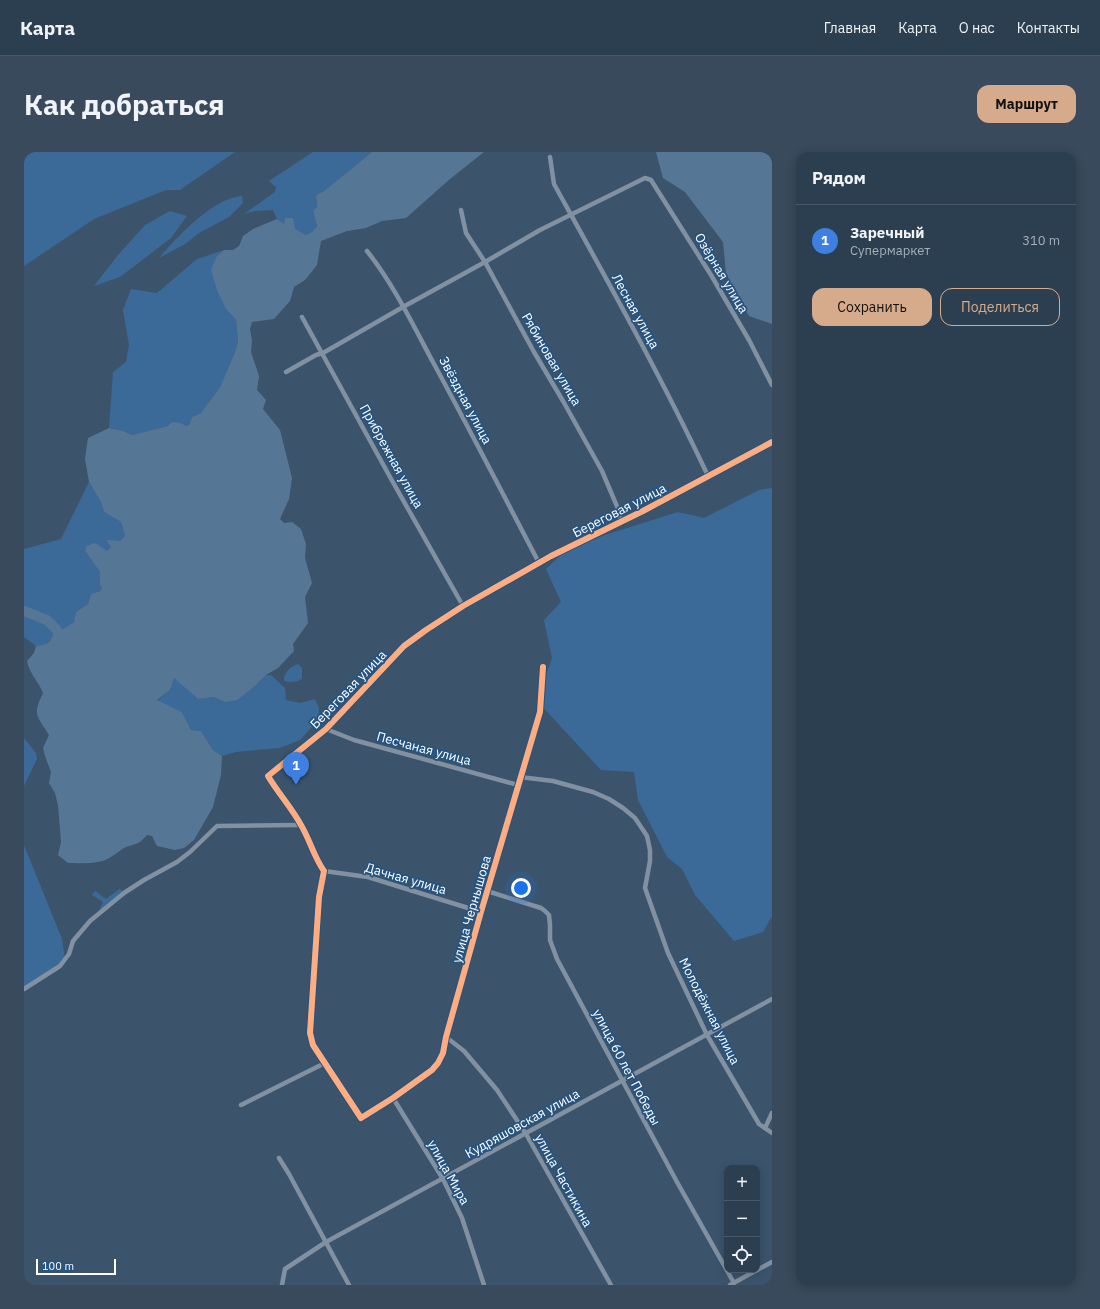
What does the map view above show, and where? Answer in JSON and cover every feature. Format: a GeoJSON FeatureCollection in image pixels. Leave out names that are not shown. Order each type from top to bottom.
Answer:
{"type":"FeatureCollection","features":[{"type":"Feature","properties":{"kind":"street","name":"Лесная улица"},"geometry":{"type":"LineString","coordinates":[[550,157],[554,184],[641,343],[680,417],[708,476]]}},
{"type":"Feature","properties":{"kind":"street","name":"Озёрная улица"},"geometry":{"type":"LineString","coordinates":[[571,216],[645,178],[651,180],[711,275],[749,340],[772,385]]}},
{"type":"Feature","properties":{"kind":"street","name":"Рябиновая улица"},"geometry":{"type":"LineString","coordinates":[[461,210],[466,233],[485,262],[534,352],[602,471],[619,511],[621,521]]}},
{"type":"Feature","properties":{"kind":"street"},"geometry":{"type":"LineString","coordinates":[[286,372],[316,355],[323,353],[403,306],[485,262],[540,230],[571,216]]}},
{"type":"Feature","properties":{"kind":"street","name":"Звёздная улица"},"geometry":{"type":"LineString","coordinates":[[367,251],[403,306],[470,430],[539,563]]}},
{"type":"Feature","properties":{"kind":"street","name":"Прибрежная улица"},"geometry":{"type":"LineString","coordinates":[[302,317],[463,606]]}},
{"type":"Feature","properties":{"kind":"street","name":"Береговая улица"},"geometry":{"type":"LineString","coordinates":[[324,871],[319,864],[301,825],[268,776],[326,729],[408,642],[426,630],[463,606],[539,563],[772,442]]}},
{"type":"Feature","properties":{"kind":"street","name":"улица Чернышова"},"geometry":{"type":"LineString","coordinates":[[325,1063],[361,1118],[393,1098],[432,1070],[438,1063],[443,1053],[446,1036],[481,912],[540,712],[543,668]]}},
{"type":"Feature","properties":{"kind":"street","name":"Песчаная улица"},"geometry":{"type":"LineString","coordinates":[[326,729],[354,740],[518,785]]}},
{"type":"Feature","properties":{"kind":"street","name":"Молодёжная улица"},"geometry":{"type":"LineString","coordinates":[[520,777],[553,781],[593,792],[609,799],[635,818],[647,836],[650,850],[650,861],[645,888],[668,953],[707,1035],[752,1113],[759,1124],[772,1133]]}},
{"type":"Feature","properties":{"kind":"street"},"geometry":{"type":"LineString","coordinates":[[24,989],[60,966],[69,954],[73,942],[90,921],[124,893],[177,862],[190,852],[217,826],[301,825]]}},
{"type":"Feature","properties":{"kind":"street"},"geometry":{"type":"LineString","coordinates":[[241,1105],[325,1063],[313,1045],[310,1033],[319,897],[324,871]]}},
{"type":"Feature","properties":{"kind":"street","name":"Дачная улица"},"geometry":{"type":"LineString","coordinates":[[324,871],[368,877],[481,912]]}},
{"type":"Feature","properties":{"kind":"street","name":"улица 60 лет Победы"},"geometry":{"type":"LineString","coordinates":[[488,891],[541,908],[549,915],[550,940],[555,954],[578,1000],[732,1284]]}},
{"type":"Feature","properties":{"kind":"street","name":"Кудряшовская улица"},"geometry":{"type":"LineString","coordinates":[[282,1285],[285,1269],[326,1242],[772,999]]}},
{"type":"Feature","properties":{"kind":"street","name":"улица Частикина"},"geometry":{"type":"LineString","coordinates":[[446,1036],[464,1051],[498,1090],[526,1134],[611,1285]]}},
{"type":"Feature","properties":{"kind":"street","name":"улица Мира"},"geometry":{"type":"LineString","coordinates":[[393,1098],[443,1179],[462,1218],[484,1285]]}},
{"type":"Feature","properties":{"kind":"street"},"geometry":{"type":"LineString","coordinates":[[765,1128],[772,1113]]}},
{"type":"Feature","properties":{"kind":"street"},"geometry":{"type":"LineString","coordinates":[[279,1158],[349,1285]]}},
{"type":"Feature","properties":{"kind":"street"},"geometry":{"type":"LineString","coordinates":[[760,1268],[772,1262]]}},
{"type":"Feature","properties":{"kind":"street"},"geometry":{"type":"LineString","coordinates":[[732,1284],[752,1273]]}},
{"type":"Feature","properties":{"kind":"shaded area"},"geometry":{"type":"Polygon","coordinates":[[[24,152],[235,152],[180,190],[166,190],[94,219],[24,266],[24,152]]]}},
{"type":"Feature","properties":{"kind":"shaded area"},"geometry":{"type":"Polygon","coordinates":[[[313,152],[372,152],[324,191],[316,195],[317,208],[313,211],[317,226],[312,232],[306,235],[277,219],[273,210],[255,211],[244,214],[275,192],[276,187],[269,181],[313,152]]]}},
{"type":"Feature","properties":{"kind":"shaded area"},"geometry":{"type":"Polygon","coordinates":[[[372,152],[484,152],[450,179],[406,218],[382,221],[366,228],[347,231],[321,241],[317,265],[305,280],[294,287],[290,301],[274,319],[252,322],[250,329],[252,341],[251,352],[259,376],[257,390],[266,400],[263,409],[280,430],[292,478],[289,499],[280,519],[284,523],[292,522],[301,529],[306,544],[305,558],[312,583],[305,597],[308,623],[293,644],[294,651],[278,668],[266,675],[254,687],[237,700],[225,702],[214,697],[198,699],[174,678],[170,690],[157,700],[182,712],[191,730],[201,731],[213,750],[222,756],[221,775],[213,807],[194,840],[184,848],[175,850],[157,846],[152,836],[147,835],[140,842],[124,848],[106,860],[90,863],[68,863],[58,855],[61,842],[58,805],[55,793],[49,783],[51,772],[43,748],[49,735],[37,715],[38,706],[43,693],[30,670],[27,661],[34,653],[36,646],[47,644],[57,630],[63,629],[74,622],[76,612],[88,604],[91,594],[100,591],[102,588],[100,585],[100,572],[85,551],[86,546],[95,543],[107,551],[111,547],[106,540],[120,541],[125,536],[121,522],[104,512],[101,502],[89,482],[85,459],[88,438],[109,428],[123,431],[132,435],[168,426],[172,422],[181,423],[186,426],[189,425],[192,417],[201,413],[220,387],[235,352],[238,341],[236,320],[226,309],[217,290],[211,270],[217,256],[224,250],[233,250],[239,246],[243,236],[253,229],[277,219],[284,224],[285,218],[293,218],[295,229],[306,235],[312,232],[317,226],[313,211],[317,207],[316,195],[324,191],[372,152]]]}},
{"type":"Feature","properties":{"kind":"shaded area"},"geometry":{"type":"Polygon","coordinates":[[[656,152],[772,152],[772,324],[749,316],[737,297],[726,273],[723,242],[685,192],[663,178],[656,152]]]}},
{"type":"Feature","properties":{"kind":"shaded area"},"geometry":{"type":"Polygon","coordinates":[[[242,196],[243,203],[229,217],[199,233],[185,244],[159,258],[186,229],[208,211],[219,203],[231,198],[242,196]]]}},
{"type":"Feature","properties":{"kind":"shaded area"},"geometry":{"type":"Polygon","coordinates":[[[170,211],[187,216],[171,238],[120,277],[94,286],[118,255],[145,225],[170,211]]]}},
{"type":"Feature","properties":{"kind":"shaded area"},"geometry":{"type":"Polygon","coordinates":[[[224,250],[217,256],[226,309],[236,320],[238,341],[235,352],[220,387],[201,413],[192,417],[189,425],[186,426],[181,423],[132,435],[123,431],[109,428],[113,372],[126,362],[129,345],[123,310],[131,289],[157,293],[197,259],[224,250]]]}},
{"type":"Feature","properties":{"kind":"shaded area"},"geometry":{"type":"Polygon","coordinates":[[[89,482],[101,502],[104,512],[121,522],[125,536],[120,541],[107,541],[111,547],[107,551],[86,546],[85,551],[100,572],[100,585],[102,588],[100,591],[91,594],[88,604],[76,612],[74,622],[63,629],[57,630],[47,644],[36,646],[24,637],[24,549],[61,539],[89,482]]]}},
{"type":"Feature","properties":{"kind":"shaded area"},"geometry":{"type":"Polygon","coordinates":[[[772,488],[772,916],[763,932],[734,941],[695,895],[682,869],[667,857],[638,800],[634,772],[601,770],[537,701],[552,658],[544,620],[561,602],[546,569],[563,553],[605,535],[678,512],[704,518],[759,490],[772,488]]]}},
{"type":"Feature","properties":{"kind":"shaded area"},"geometry":{"type":"Polygon","coordinates":[[[298,664],[302,668],[302,679],[293,682],[284,681],[288,670],[298,664]]]}},
{"type":"Feature","properties":{"kind":"shaded area"},"geometry":{"type":"Polygon","coordinates":[[[266,675],[271,675],[285,688],[286,700],[300,703],[315,699],[319,708],[318,720],[300,740],[280,748],[236,752],[222,756],[213,750],[201,731],[191,730],[182,712],[157,701],[170,690],[174,677],[198,699],[214,697],[225,702],[237,699],[254,687],[266,675]]]}},
{"type":"Feature","properties":{"kind":"shaded area"},"geometry":{"type":"Polygon","coordinates":[[[24,738],[36,753],[37,759],[24,786],[24,738]]]}},
{"type":"Feature","properties":{"kind":"shaded area"},"geometry":{"type":"Polygon","coordinates":[[[24,845],[62,939],[65,960],[24,989],[24,845]]]}},
{"type":"Feature","properties":{"kind":"shaded area"},"geometry":{"type":"Polygon","coordinates":[[[119,889],[123,891],[99,911],[103,902],[92,895],[95,891],[106,899],[119,889]]]}},
{"type":"Feature","properties":{"kind":"waterway"},"geometry":{"type":"LineString","coordinates":[[24,611],[47,620],[57,630]]}},
{"type":"Feature","properties":{"kind":"cycle path"},"geometry":{"type":"LineString","coordinates":[[543,667],[540,712],[481,912],[446,1037],[443,1053],[438,1063],[432,1070],[393,1098],[361,1118],[313,1045],[310,1033],[319,897],[324,871],[297,819],[268,776],[326,729],[404,646],[426,630],[463,606],[551,556],[643,511],[772,442]]}},
{"type":"Feature","properties":{"kind":"place","name":"Заречный"},"geometry":{"type":"Point","coordinates":[296,785]}}]}
